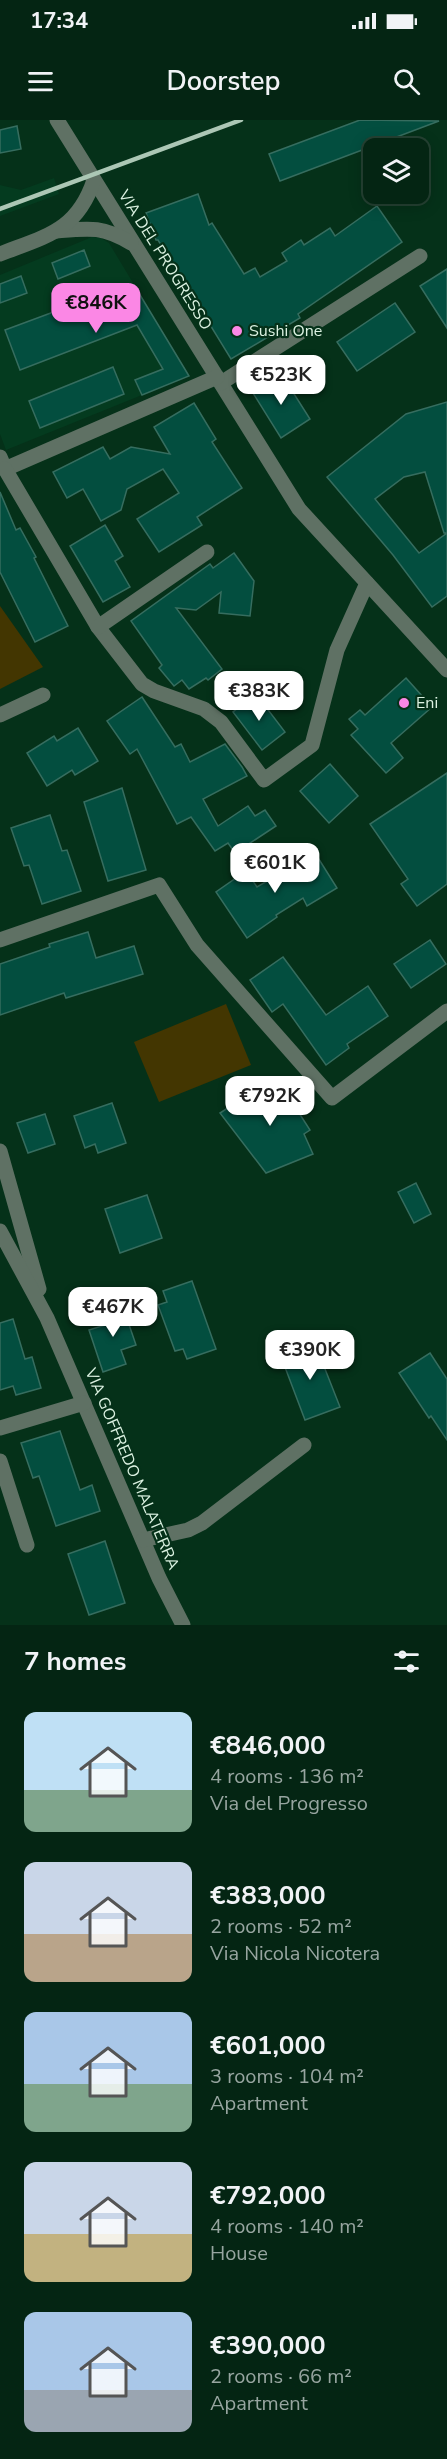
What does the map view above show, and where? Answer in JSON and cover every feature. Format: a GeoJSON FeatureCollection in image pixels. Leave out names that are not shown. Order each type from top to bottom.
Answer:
{"type":"FeatureCollection","features":[{"type":"Feature","properties":{"kind":"street","name":"VIA DEL PROGRESSO"},"geometry":{"type":"LineString","coordinates":[[57,120],[299,509],[447,670]]}},
{"type":"Feature","properties":{"kind":"street"},"geometry":{"type":"LineString","coordinates":[[57,231],[77,215],[88,197],[94,180]]}},
{"type":"Feature","properties":{"kind":"street"},"geometry":{"type":"LineString","coordinates":[[0,254],[57,231],[87,228],[111,231],[134,245]]}},
{"type":"Feature","properties":{"kind":"street"},"geometry":{"type":"LineString","coordinates":[[367,583],[337,650],[312,746],[264,780],[221,722],[204,709],[154,691],[142,684],[98,627],[2,463],[219,380],[420,256]]}},
{"type":"Feature","properties":{"kind":"street"},"geometry":{"type":"LineString","coordinates":[[98,627],[207,552]]}},
{"type":"Feature","properties":{"kind":"street"},"geometry":{"type":"LineString","coordinates":[[0,715],[43,695]]}},
{"type":"Feature","properties":{"kind":"street"},"geometry":{"type":"LineString","coordinates":[[0,940],[159,885],[197,945],[332,1098],[447,1011]]}},
{"type":"Feature","properties":{"kind":"street"},"geometry":{"type":"LineString","coordinates":[[0,1151],[47,1318]]}},
{"type":"Feature","properties":{"kind":"street","name":"VIA GOFFREDO MALATERRA"},"geometry":{"type":"LineString","coordinates":[[0,1231],[47,1318],[143,1540],[183,1625]]}},
{"type":"Feature","properties":{"kind":"street"},"geometry":{"type":"LineString","coordinates":[[0,1428],[84,1403]]}},
{"type":"Feature","properties":{"kind":"street"},"geometry":{"type":"LineString","coordinates":[[143,1540],[188,1530],[201,1523],[304,1445]]}},
{"type":"Feature","properties":{"kind":"street"},"geometry":{"type":"LineString","coordinates":[[0,1461],[27,1545]]}},
{"type":"Feature","properties":{"kind":"shaded area"},"geometry":{"type":"Polygon","coordinates":[[[54,178],[59,194],[0,216],[0,185],[21,190],[54,178]]]}},
{"type":"Feature","properties":{"kind":"shaded area"},"geometry":{"type":"Polygon","coordinates":[[[92,237],[101,238],[109,243],[189,376],[6,450],[0,434],[0,275],[92,237]]]}},
{"type":"Feature","properties":{"kind":"shaded area"},"geometry":{"type":"Polygon","coordinates":[[[0,606],[43,667],[0,689],[0,606]]]}},
{"type":"Feature","properties":{"kind":"shaded area"},"geometry":{"type":"Polygon","coordinates":[[[226,1004],[251,1065],[159,1102],[134,1042],[226,1004]]]}},
{"type":"Feature","properties":{"kind":"building"},"geometry":{"type":"Polygon","coordinates":[[[360,120],[439,121],[394,138],[363,138],[363,150],[280,181],[269,154],[360,120]]]}},
{"type":"Feature","properties":{"kind":"building"},"geometry":{"type":"Polygon","coordinates":[[[17,126],[21,149],[0,153],[0,130],[17,126]]]}},
{"type":"Feature","properties":{"kind":"building"},"geometry":{"type":"Polygon","coordinates":[[[198,194],[209,225],[212,223],[244,274],[255,268],[260,277],[287,261],[282,253],[301,240],[304,245],[330,228],[335,236],[377,206],[402,242],[298,314],[300,318],[231,359],[156,240],[146,213],[198,194]]]}},
{"type":"Feature","properties":{"kind":"building"},"geometry":{"type":"Polygon","coordinates":[[[84,250],[90,266],[58,279],[52,263],[84,250]]]}},
{"type":"Feature","properties":{"kind":"building"},"geometry":{"type":"Polygon","coordinates":[[[447,269],[447,328],[420,286],[447,269]]]}},
{"type":"Feature","properties":{"kind":"building"},"geometry":{"type":"Polygon","coordinates":[[[21,276],[27,293],[0,303],[0,284],[21,276]]]}},
{"type":"Feature","properties":{"kind":"building"},"geometry":{"type":"Polygon","coordinates":[[[134,285],[189,376],[142,395],[135,380],[163,369],[137,325],[20,370],[5,330],[102,294],[105,302],[134,285]]]}},
{"type":"Feature","properties":{"kind":"building"},"geometry":{"type":"Polygon","coordinates":[[[395,303],[415,332],[357,371],[337,342],[395,303]]]}},
{"type":"Feature","properties":{"kind":"building"},"geometry":{"type":"Polygon","coordinates":[[[113,367],[124,394],[40,428],[29,401],[113,367]]]}},
{"type":"Feature","properties":{"kind":"building"},"geometry":{"type":"Polygon","coordinates":[[[282,375],[310,419],[281,438],[253,393],[282,375]]]}},
{"type":"Feature","properties":{"kind":"building"},"geometry":{"type":"Polygon","coordinates":[[[447,402],[447,533],[447,596],[432,607],[393,555],[327,477],[406,414],[447,402]],[[425,472],[404,477],[375,499],[419,553],[447,533],[444,533],[425,472]]]}},
{"type":"Feature","properties":{"kind":"building"},"geometry":{"type":"Polygon","coordinates":[[[194,403],[216,439],[212,442],[242,488],[197,517],[202,525],[159,552],[137,519],[179,493],[163,469],[127,489],[121,510],[101,521],[83,489],[67,498],[53,472],[103,447],[110,459],[131,447],[170,454],[154,427],[194,403]]]}},
{"type":"Feature","properties":{"kind":"building"},"geometry":{"type":"Polygon","coordinates":[[[0,492],[16,530],[20,528],[36,557],[34,558],[68,626],[35,642],[0,572],[0,492]]]}},
{"type":"Feature","properties":{"kind":"building"},"geometry":{"type":"Polygon","coordinates":[[[105,525],[123,556],[115,561],[130,587],[103,602],[70,546],[105,525]]]}},
{"type":"Feature","properties":{"kind":"building"},"geometry":{"type":"Polygon","coordinates":[[[234,553],[254,581],[250,616],[219,613],[221,592],[196,610],[176,608],[222,669],[208,680],[206,678],[189,689],[182,680],[174,686],[159,668],[162,665],[131,621],[210,564],[213,568],[234,553]]]}},
{"type":"Feature","properties":{"kind":"building"},"geometry":{"type":"Polygon","coordinates":[[[406,678],[432,707],[391,743],[403,758],[386,773],[351,735],[358,729],[349,719],[360,710],[365,715],[406,678]]]}},
{"type":"Feature","properties":{"kind":"building"},"geometry":{"type":"Polygon","coordinates":[[[256,694],[285,732],[262,750],[233,712],[256,694]]]}},
{"type":"Feature","properties":{"kind":"building"},"geometry":{"type":"Polygon","coordinates":[[[142,697],[175,747],[181,744],[190,762],[225,744],[242,767],[247,776],[203,799],[218,826],[248,806],[255,816],[265,810],[276,826],[235,853],[228,843],[215,851],[191,817],[177,824],[137,749],[130,754],[107,721],[142,697]]]}},
{"type":"Feature","properties":{"kind":"building"},"geometry":{"type":"Polygon","coordinates":[[[78,728],[98,761],[75,775],[72,770],[47,786],[27,753],[54,736],[57,741],[78,728]]]}},
{"type":"Feature","properties":{"kind":"building"},"geometry":{"type":"Polygon","coordinates":[[[330,764],[358,796],[329,823],[300,791],[330,764]]]}},
{"type":"Feature","properties":{"kind":"building"},"geometry":{"type":"Polygon","coordinates":[[[447,773],[447,884],[417,906],[401,884],[408,879],[370,824],[447,773]]]}},
{"type":"Feature","properties":{"kind":"building"},"geometry":{"type":"Polygon","coordinates":[[[122,788],[146,870],[108,881],[84,802],[122,788]]]}},
{"type":"Feature","properties":{"kind":"building"},"geometry":{"type":"Polygon","coordinates":[[[50,815],[62,851],[67,850],[81,891],[42,904],[29,865],[24,866],[11,828],[50,815]]]}},
{"type":"Feature","properties":{"kind":"building"},"geometry":{"type":"Polygon","coordinates":[[[315,853],[337,888],[307,906],[303,898],[276,915],[277,917],[247,938],[216,892],[246,871],[257,887],[315,853]]]}},
{"type":"Feature","properties":{"kind":"building"},"geometry":{"type":"Polygon","coordinates":[[[88,932],[96,958],[134,946],[143,974],[66,998],[64,993],[0,1015],[0,964],[50,947],[49,944],[88,932]]]}},
{"type":"Feature","properties":{"kind":"building"},"geometry":{"type":"Polygon","coordinates":[[[430,940],[446,964],[411,988],[394,964],[430,940]]]}},
{"type":"Feature","properties":{"kind":"building"},"geometry":{"type":"Polygon","coordinates":[[[283,957],[326,1015],[368,986],[388,1016],[347,1044],[349,1048],[326,1065],[283,1004],[272,1012],[250,980],[283,957]]]}},
{"type":"Feature","properties":{"kind":"building"},"geometry":{"type":"Polygon","coordinates":[[[276,1077],[310,1130],[304,1134],[313,1154],[266,1173],[220,1113],[276,1077]]]}},
{"type":"Feature","properties":{"kind":"building"},"geometry":{"type":"Polygon","coordinates":[[[112,1103],[126,1143],[98,1153],[95,1144],[85,1148],[74,1116],[112,1103]]]}},
{"type":"Feature","properties":{"kind":"building"},"geometry":{"type":"Polygon","coordinates":[[[45,1114],[55,1144],[28,1153],[17,1123],[45,1114]]]}},
{"type":"Feature","properties":{"kind":"building"},"geometry":{"type":"Polygon","coordinates":[[[416,1183],[431,1214],[414,1223],[398,1192],[416,1183]]]}},
{"type":"Feature","properties":{"kind":"building"},"geometry":{"type":"Polygon","coordinates":[[[147,1195],[162,1238],[120,1253],[105,1209],[147,1195]]]}},
{"type":"Feature","properties":{"kind":"building"},"geometry":{"type":"Polygon","coordinates":[[[192,1281],[216,1349],[187,1359],[183,1349],[175,1351],[158,1305],[167,1302],[163,1291],[192,1281]]]}},
{"type":"Feature","properties":{"kind":"building"},"geometry":{"type":"Polygon","coordinates":[[[122,1304],[136,1345],[121,1350],[126,1364],[103,1372],[89,1330],[105,1325],[100,1312],[122,1304]]]}},
{"type":"Feature","properties":{"kind":"building"},"geometry":{"type":"Polygon","coordinates":[[[13,1319],[25,1359],[32,1357],[41,1388],[16,1395],[13,1386],[0,1390],[0,1323],[13,1319]]]}},
{"type":"Feature","properties":{"kind":"building"},"geometry":{"type":"Polygon","coordinates":[[[314,1341],[340,1407],[305,1420],[280,1354],[314,1341]]]}},
{"type":"Feature","properties":{"kind":"building"},"geometry":{"type":"Polygon","coordinates":[[[430,1353],[447,1379],[447,1440],[431,1416],[429,1418],[399,1373],[430,1353]]]}},
{"type":"Feature","properties":{"kind":"building"},"geometry":{"type":"Polygon","coordinates":[[[60,1431],[80,1490],[92,1485],[100,1511],[56,1526],[39,1476],[33,1478],[21,1443],[60,1431]]]}},
{"type":"Feature","properties":{"kind":"building"},"geometry":{"type":"Polygon","coordinates":[[[105,1541],[125,1603],[89,1615],[68,1554],[105,1541]]]}},
{"type":"Feature","properties":{"kind":"railway"},"geometry":{"type":"LineString","coordinates":[[0,209],[241,120]]}},
{"type":"Feature","properties":{"kind":"place","name":"Sushi One"},"geometry":{"type":"Point","coordinates":[237,331]}},
{"type":"Feature","properties":{"kind":"place","name":"Eni"},"geometry":{"type":"Point","coordinates":[404,703]}}]}
